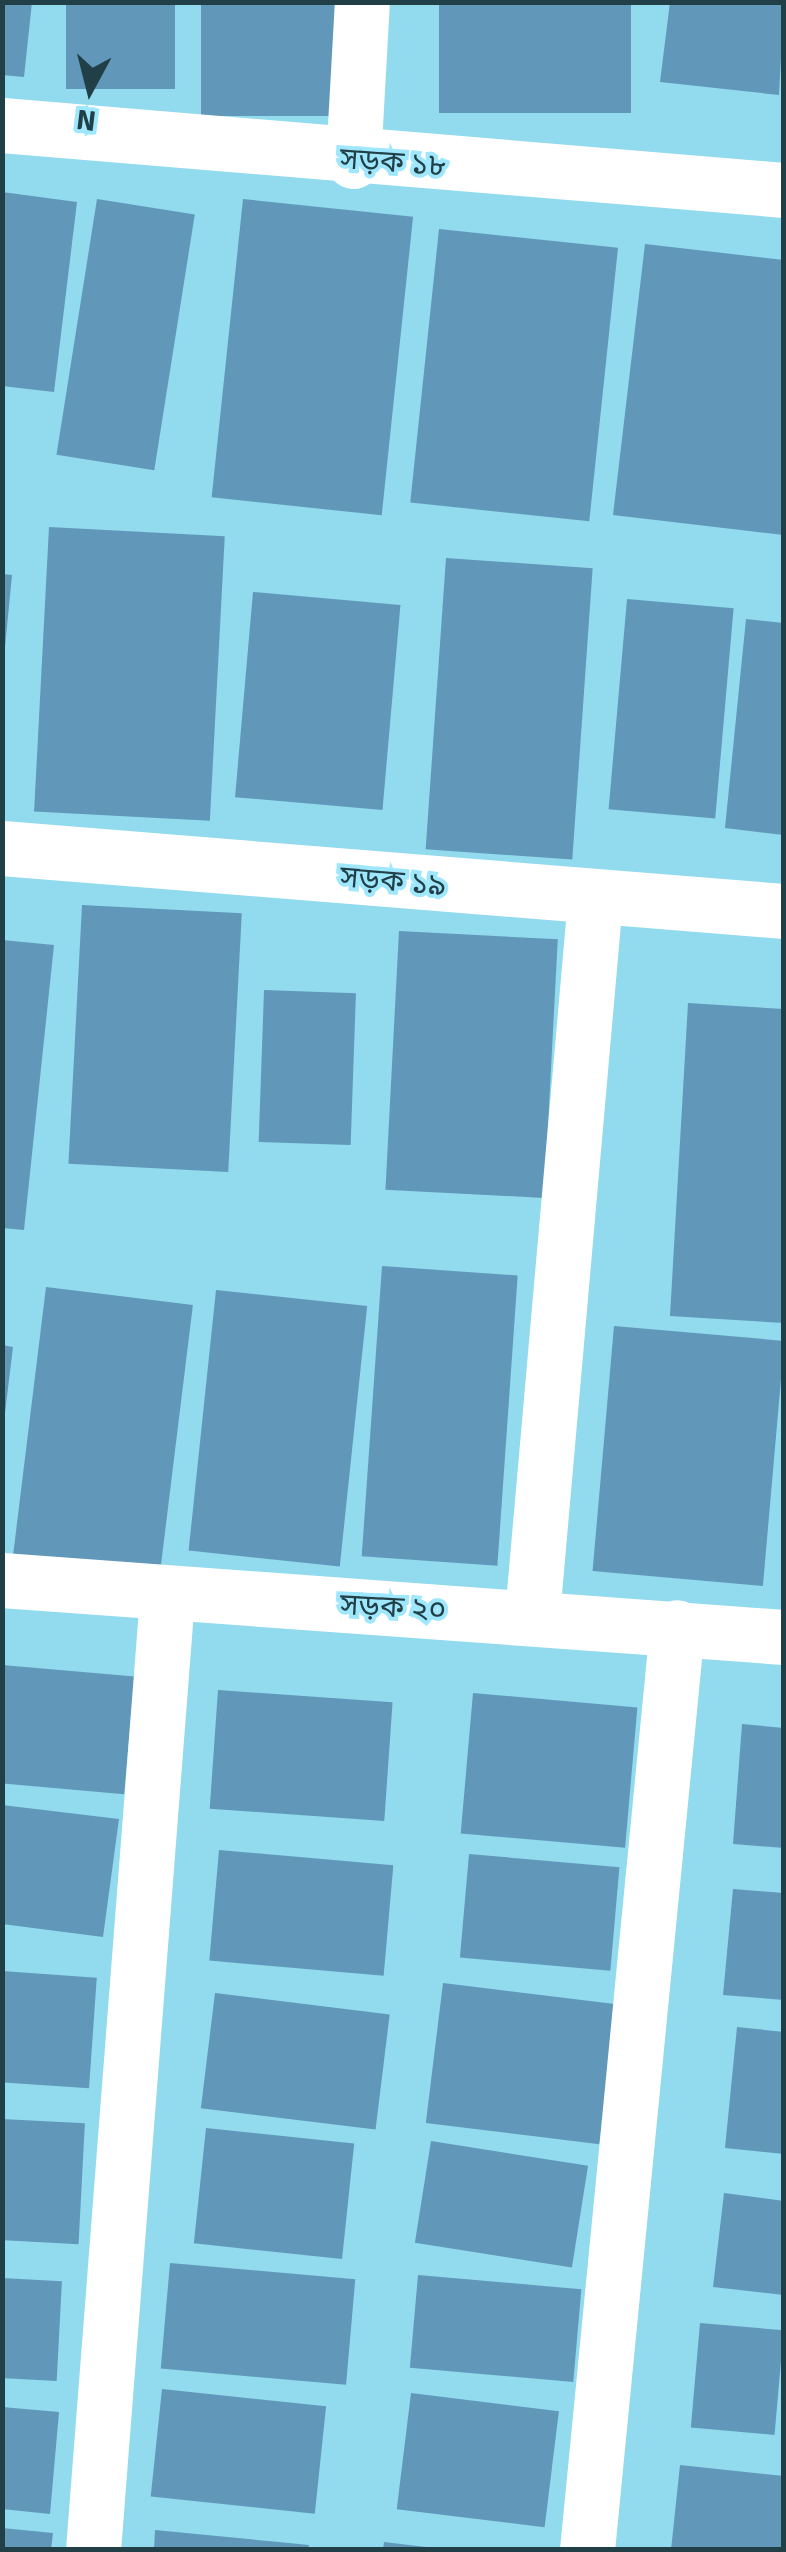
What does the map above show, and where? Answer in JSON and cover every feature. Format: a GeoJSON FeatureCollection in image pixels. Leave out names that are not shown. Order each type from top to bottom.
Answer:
{"type":"FeatureCollection","features":[{"type":"Feature","properties":{"kind":"street"},"geometry":{"type":"LineString","coordinates":[[353,161],[362,2]]}},
{"type":"Feature","properties":{"kind":"street","name":"সড়ক ১৮"},"geometry":{"type":"LineString","coordinates":[[2,125],[353,161],[784,190]]}},
{"type":"Feature","properties":{"kind":"street","name":"সড়ক ১৯"},"geometry":{"type":"LineString","coordinates":[[2,848],[594,900],[784,912]]}},
{"type":"Feature","properties":{"kind":"street"},"geometry":{"type":"LineString","coordinates":[[532,1615],[594,900]]}},
{"type":"Feature","properties":{"kind":"street","name":"সড়ক ২০"},"geometry":{"type":"LineString","coordinates":[[2,1580],[167,1596],[532,1615],[784,1636]]}},
{"type":"Feature","properties":{"kind":"street"},"geometry":{"type":"LineString","coordinates":[[92,2550],[167,1596]]}},
{"type":"Feature","properties":{"kind":"street"},"geometry":{"type":"LineString","coordinates":[[587,2550],[677,1627]]}},
{"type":"Feature","properties":{"kind":"building"},"geometry":{"type":"Polygon","coordinates":[[[2,2],[32,2],[24,77],[2,75],[2,2]]]}},
{"type":"Feature","properties":{"kind":"building"},"geometry":{"type":"Polygon","coordinates":[[[66,2],[175,2],[175,89],[66,89],[66,2]]]}},
{"type":"Feature","properties":{"kind":"building"},"geometry":{"type":"Polygon","coordinates":[[[201,2],[337,2],[337,116],[201,116],[201,2]]]}},
{"type":"Feature","properties":{"kind":"building"},"geometry":{"type":"Polygon","coordinates":[[[439,2],[631,2],[631,113],[439,113],[439,2]]]}},
{"type":"Feature","properties":{"kind":"building"},"geometry":{"type":"Polygon","coordinates":[[[670,2],[784,2],[779,95],[660,82],[670,2]]]}},
{"type":"Feature","properties":{"kind":"building"},"geometry":{"type":"Polygon","coordinates":[[[2,192],[77,202],[54,392],[2,386],[2,192]]]}},
{"type":"Feature","properties":{"kind":"building"},"geometry":{"type":"Polygon","coordinates":[[[97,199],[195,214],[154,470],[56,455],[97,199]]]}},
{"type":"Feature","properties":{"kind":"building"},"geometry":{"type":"Polygon","coordinates":[[[243,199],[413,217],[382,515],[212,497],[243,199]]]}},
{"type":"Feature","properties":{"kind":"building"},"geometry":{"type":"Polygon","coordinates":[[[439,229],[618,248],[589,521],[410,502],[439,229]]]}},
{"type":"Feature","properties":{"kind":"building"},"geometry":{"type":"Polygon","coordinates":[[[645,244],[784,260],[784,535],[613,515],[645,244]]]}},
{"type":"Feature","properties":{"kind":"building"},"geometry":{"type":"Polygon","coordinates":[[[49,527],[225,536],[210,821],[34,812],[49,527]]]}},
{"type":"Feature","properties":{"kind":"building"},"geometry":{"type":"Polygon","coordinates":[[[446,558],[593,568],[572,860],[426,849],[446,558]]]}},
{"type":"Feature","properties":{"kind":"building"},"geometry":{"type":"Polygon","coordinates":[[[2,574],[12,575],[5,647],[2,647],[2,574]]]}},
{"type":"Feature","properties":{"kind":"building"},"geometry":{"type":"Polygon","coordinates":[[[253,592],[400,605],[382,810],[235,797],[253,592]]]}},
{"type":"Feature","properties":{"kind":"building"},"geometry":{"type":"Polygon","coordinates":[[[627,599],[734,608],[715,819],[609,809],[627,599]]]}},
{"type":"Feature","properties":{"kind":"building"},"geometry":{"type":"Polygon","coordinates":[[[746,619],[784,623],[784,835],[725,828],[746,619]]]}},
{"type":"Feature","properties":{"kind":"building"},"geometry":{"type":"Polygon","coordinates":[[[82,905],[242,913],[228,1172],[68,1164],[82,905]]]}},
{"type":"Feature","properties":{"kind":"building"},"geometry":{"type":"Polygon","coordinates":[[[399,931],[558,939],[544,1198],[385,1190],[399,931]]]}},
{"type":"Feature","properties":{"kind":"building"},"geometry":{"type":"Polygon","coordinates":[[[2,940],[54,945],[24,1230],[2,1228],[2,940]]]}},
{"type":"Feature","properties":{"kind":"building"},"geometry":{"type":"Polygon","coordinates":[[[264,990],[356,993],[351,1145],[259,1142],[264,990]]]}},
{"type":"Feature","properties":{"kind":"building"},"geometry":{"type":"Polygon","coordinates":[[[688,1003],[784,1009],[784,1323],[670,1316],[688,1003]]]}},
{"type":"Feature","properties":{"kind":"building"},"geometry":{"type":"Polygon","coordinates":[[[382,1266],[518,1275],[497,1566],[362,1556],[382,1266]]]}},
{"type":"Feature","properties":{"kind":"building"},"geometry":{"type":"Polygon","coordinates":[[[46,1287],[193,1305],[159,1580],[12,1562],[46,1287]]]}},
{"type":"Feature","properties":{"kind":"building"},"geometry":{"type":"Polygon","coordinates":[[[216,1290],[367,1306],[340,1566],[189,1551],[216,1290]]]}},
{"type":"Feature","properties":{"kind":"building"},"geometry":{"type":"Polygon","coordinates":[[[614,1326],[784,1341],[763,1586],[593,1571],[614,1326]]]}},
{"type":"Feature","properties":{"kind":"building"},"geometry":{"type":"Polygon","coordinates":[[[2,1345],[13,1347],[5,1413],[2,1413],[2,1345]]]}},
{"type":"Feature","properties":{"kind":"building"},"geometry":{"type":"Polygon","coordinates":[[[2,1665],[134,1677],[124,1794],[2,1783],[2,1665]]]}},
{"type":"Feature","properties":{"kind":"building"},"geometry":{"type":"Polygon","coordinates":[[[218,1690],[393,1702],[384,1821],[210,1809],[218,1690]]]}},
{"type":"Feature","properties":{"kind":"building"},"geometry":{"type":"Polygon","coordinates":[[[473,1693],[637,1707],[625,1848],[461,1833],[473,1693]]]}},
{"type":"Feature","properties":{"kind":"building"},"geometry":{"type":"Polygon","coordinates":[[[742,1724],[784,1728],[784,1848],[733,1844],[742,1724]]]}},
{"type":"Feature","properties":{"kind":"building"},"geometry":{"type":"Polygon","coordinates":[[[2,1805],[119,1819],[103,1937],[2,1924],[2,1805]]]}},
{"type":"Feature","properties":{"kind":"building"},"geometry":{"type":"Polygon","coordinates":[[[219,1850],[393,1865],[384,1976],[209,1961],[219,1850]]]}},
{"type":"Feature","properties":{"kind":"building"},"geometry":{"type":"Polygon","coordinates":[[[469,1854],[619,1867],[610,1971],[460,1958],[469,1854]]]}},
{"type":"Feature","properties":{"kind":"building"},"geometry":{"type":"Polygon","coordinates":[[[733,1889],[784,1893],[784,2000],[723,1995],[733,1889]]]}},
{"type":"Feature","properties":{"kind":"building"},"geometry":{"type":"Polygon","coordinates":[[[2,1971],[97,1978],[89,2088],[2,2082],[2,1971]]]}},
{"type":"Feature","properties":{"kind":"building"},"geometry":{"type":"Polygon","coordinates":[[[443,1983],[617,2004],[600,2144],[426,2123],[443,1983]]]}},
{"type":"Feature","properties":{"kind":"building"},"geometry":{"type":"Polygon","coordinates":[[[215,1993],[390,2014],[376,2130],[201,2108],[215,1993]]]}},
{"type":"Feature","properties":{"kind":"building"},"geometry":{"type":"Polygon","coordinates":[[[737,2027],[784,2032],[784,2154],[725,2148],[737,2027]]]}},
{"type":"Feature","properties":{"kind":"building"},"geometry":{"type":"Polygon","coordinates":[[[2,2119],[85,2123],[79,2244],[2,2240],[2,2119]]]}},
{"type":"Feature","properties":{"kind":"building"},"geometry":{"type":"Polygon","coordinates":[[[206,2128],[354,2144],[342,2259],[194,2243],[206,2128]]]}},
{"type":"Feature","properties":{"kind":"building"},"geometry":{"type":"Polygon","coordinates":[[[431,2141],[588,2166],[572,2268],[415,2243],[431,2141]]]}},
{"type":"Feature","properties":{"kind":"building"},"geometry":{"type":"Polygon","coordinates":[[[724,2193],[784,2201],[784,2295],[713,2287],[724,2193]]]}},
{"type":"Feature","properties":{"kind":"building"},"geometry":{"type":"Polygon","coordinates":[[[170,2263],[355,2279],[346,2385],[161,2369],[170,2263]]]}},
{"type":"Feature","properties":{"kind":"building"},"geometry":{"type":"Polygon","coordinates":[[[418,2275],[581,2289],[573,2382],[410,2368],[418,2275]]]}},
{"type":"Feature","properties":{"kind":"building"},"geometry":{"type":"Polygon","coordinates":[[[2,2278],[62,2281],[57,2381],[2,2378],[2,2278]]]}},
{"type":"Feature","properties":{"kind":"building"},"geometry":{"type":"Polygon","coordinates":[[[700,2323],[784,2330],[775,2435],[691,2428],[700,2323]]]}},
{"type":"Feature","properties":{"kind":"building"},"geometry":{"type":"Polygon","coordinates":[[[162,2389],[326,2406],[315,2514],[151,2496],[162,2389]]]}},
{"type":"Feature","properties":{"kind":"building"},"geometry":{"type":"Polygon","coordinates":[[[411,2393],[559,2411],[545,2527],[397,2509],[411,2393]]]}},
{"type":"Feature","properties":{"kind":"building"},"geometry":{"type":"Polygon","coordinates":[[[2,2407],[59,2412],[50,2514],[2,2509],[2,2407]]]}},
{"type":"Feature","properties":{"kind":"building"},"geometry":{"type":"Polygon","coordinates":[[[680,2465],[784,2476],[784,2550],[671,2550],[680,2465]]]}},
{"type":"Feature","properties":{"kind":"building"},"geometry":{"type":"Polygon","coordinates":[[[2,2528],[53,2533],[51,2550],[2,2550],[2,2528]]]}},
{"type":"Feature","properties":{"kind":"building"},"geometry":{"type":"Polygon","coordinates":[[[155,2530],[309,2545],[308,2550],[154,2550],[155,2530]]]}},
{"type":"Feature","properties":{"kind":"building"},"geometry":{"type":"Polygon","coordinates":[[[384,2542],[426,2547],[426,2550],[383,2550],[384,2542]]]}}]}
